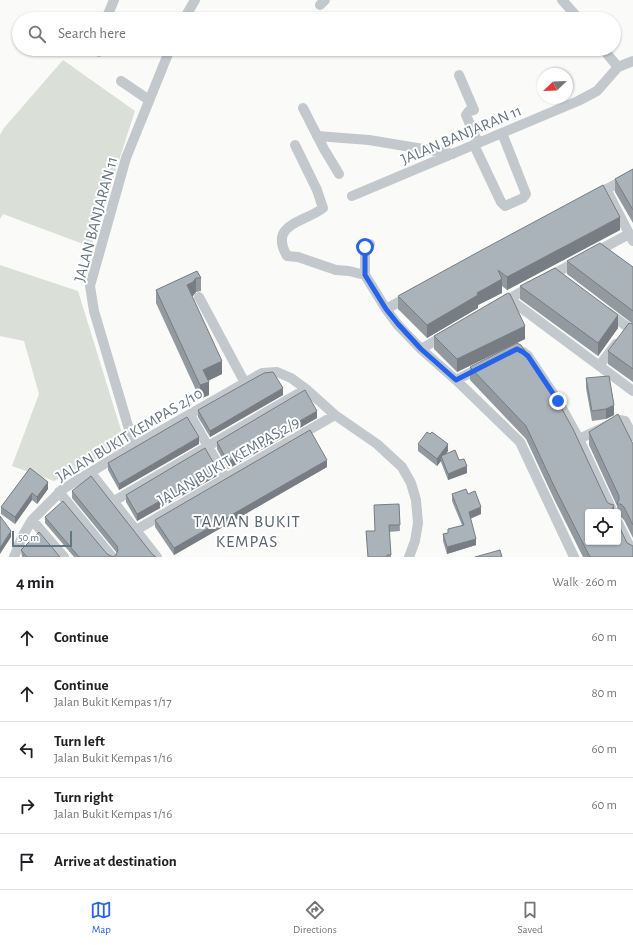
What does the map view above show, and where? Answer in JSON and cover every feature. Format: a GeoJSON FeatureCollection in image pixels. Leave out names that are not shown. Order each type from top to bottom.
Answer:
{"type":"FeatureCollection","features":[{"type":"Feature","properties":{"kind":"street"},"geometry":{"type":"LineString","coordinates":[[109,12],[114,0]]}},
{"type":"Feature","properties":{"kind":"street"},"geometry":{"type":"LineString","coordinates":[[188,12],[195,0]]}},
{"type":"Feature","properties":{"kind":"street"},"geometry":{"type":"LineString","coordinates":[[562,0],[573,12]]}},
{"type":"Feature","properties":{"kind":"street","name":"JALAN BANJARAN 11"},"geometry":{"type":"LineString","coordinates":[[134,446],[94,311],[90,286],[126,158],[167,56]]}},
{"type":"Feature","properties":{"kind":"street"},"geometry":{"type":"LineString","coordinates":[[609,56],[618,68],[633,61]]}},
{"type":"Feature","properties":{"kind":"street","name":"JALAN BANJARAN 11"},"geometry":{"type":"LineString","coordinates":[[352,196],[578,101],[597,91],[618,68]]}},
{"type":"Feature","properties":{"kind":"street"},"geometry":{"type":"LineString","coordinates":[[459,75],[474,110],[468,111],[466,115],[476,144],[501,202],[505,206],[523,198],[526,194],[502,133]]}},
{"type":"Feature","properties":{"kind":"street"},"geometry":{"type":"LineString","coordinates":[[121,81],[149,100]]}},
{"type":"Feature","properties":{"kind":"street"},"geometry":{"type":"LineString","coordinates":[[303,108],[339,174]]}},
{"type":"Feature","properties":{"kind":"street"},"geometry":{"type":"LineString","coordinates":[[318,136],[369,140],[453,154]]}},
{"type":"Feature","properties":{"kind":"street"},"geometry":{"type":"LineString","coordinates":[[295,146],[317,190],[323,208],[316,213],[301,218],[289,226],[282,236],[282,248],[287,256],[298,257],[336,270],[350,271],[365,275],[390,307],[398,324],[421,349],[456,380],[520,442],[574,557]]}},
{"type":"Feature","properties":{"kind":"street"},"geometry":{"type":"LineString","coordinates":[[586,200],[633,175]]}},
{"type":"Feature","properties":{"kind":"street"},"geometry":{"type":"LineString","coordinates":[[492,308],[508,298],[558,276],[631,237],[606,189]]}},
{"type":"Feature","properties":{"kind":"street"},"geometry":{"type":"LineString","coordinates":[[365,275],[365,247],[370,244]]}},
{"type":"Feature","properties":{"kind":"street"},"geometry":{"type":"LineString","coordinates":[[390,307],[419,290]]}},
{"type":"Feature","properties":{"kind":"street"},"geometry":{"type":"LineString","coordinates":[[199,297],[245,383]]}},
{"type":"Feature","properties":{"kind":"street"},"geometry":{"type":"LineString","coordinates":[[508,298],[633,391]]}},
{"type":"Feature","properties":{"kind":"street"},"geometry":{"type":"LineString","coordinates":[[597,305],[630,329],[599,366]]}},
{"type":"Feature","properties":{"kind":"street"},"geometry":{"type":"LineString","coordinates":[[421,349],[453,330]]}},
{"type":"Feature","properties":{"kind":"street"},"geometry":{"type":"LineString","coordinates":[[504,356],[517,349],[528,356],[558,401],[579,439],[612,509]]}},
{"type":"Feature","properties":{"kind":"street"},"geometry":{"type":"LineString","coordinates":[[456,380],[490,363]]}},
{"type":"Feature","properties":{"kind":"street","name":"JALAN BUKIT KEMPAS 2/10"},"geometry":{"type":"LineString","coordinates":[[14,557],[22,537],[32,520],[59,492],[134,446],[262,373],[277,372],[291,378],[306,390]]}},
{"type":"Feature","properties":{"kind":"street"},"geometry":{"type":"LineString","coordinates":[[114,501],[306,390],[335,415],[377,444],[402,467],[416,500],[418,523],[415,540],[409,557]]}},
{"type":"Feature","properties":{"kind":"street"},"geometry":{"type":"LineString","coordinates":[[190,415],[226,478]]}},
{"type":"Feature","properties":{"kind":"street","name":"JALAN BUKIT KEMPAS 2/9"},"geometry":{"type":"LineString","coordinates":[[136,530],[335,415]]}},
{"type":"Feature","properties":{"kind":"street"},"geometry":{"type":"LineString","coordinates":[[579,439],[619,420],[625,421],[633,436]]}},
{"type":"Feature","properties":{"kind":"street"},"geometry":{"type":"LineString","coordinates":[[91,473],[156,557]]}},
{"type":"Feature","properties":{"kind":"street"},"geometry":{"type":"LineString","coordinates":[[59,492],[112,557]]}},
{"type":"Feature","properties":{"kind":"street"},"geometry":{"type":"LineString","coordinates":[[32,520],[64,557]]}},
{"type":"Feature","properties":{"kind":"street"},"geometry":{"type":"LineString","coordinates":[[621,529],[633,553]]}},
{"type":"Feature","properties":{"kind":"shaded area"},"geometry":{"type":"Polygon","coordinates":[[[63,60],[135,111],[91,247],[3,214],[0,219],[0,135],[4,128],[63,60]]]}},
{"type":"Feature","properties":{"kind":"shaded area"},"geometry":{"type":"Polygon","coordinates":[[[0,265],[78,291],[125,443],[54,481],[12,466],[39,394],[24,341],[0,336],[0,265]]]}},
{"type":"Feature","properties":{"kind":"building"},"geometry":{"type":"Polygon","coordinates":[[[633,169],[633,210],[615,179],[633,169]]]}},
{"type":"Feature","properties":{"kind":"building"},"geometry":{"type":"Polygon","coordinates":[[[603,185],[620,217],[507,277],[498,270],[502,279],[427,325],[398,296],[480,251],[603,185]]]}},
{"type":"Feature","properties":{"kind":"building"},"geometry":{"type":"Polygon","coordinates":[[[600,243],[633,267],[633,311],[567,261],[600,243]]]}},
{"type":"Feature","properties":{"kind":"building"},"geometry":{"type":"Polygon","coordinates":[[[555,268],[618,315],[598,343],[520,286],[555,268]]]}},
{"type":"Feature","properties":{"kind":"building"},"geometry":{"type":"Polygon","coordinates":[[[197,271],[201,278],[196,278],[193,282],[187,285],[222,361],[203,370],[209,382],[200,385],[156,290],[197,271]]]}},
{"type":"Feature","properties":{"kind":"building"},"geometry":{"type":"Polygon","coordinates":[[[508,293],[510,294],[525,326],[457,359],[434,336],[508,293]]]}},
{"type":"Feature","properties":{"kind":"building"},"geometry":{"type":"Polygon","coordinates":[[[629,323],[633,324],[633,369],[608,351],[629,323]]]}},
{"type":"Feature","properties":{"kind":"building"},"geometry":{"type":"Polygon","coordinates":[[[517,343],[521,345],[552,391],[573,429],[607,502],[614,505],[612,509],[585,509],[585,545],[621,545],[621,530],[627,543],[633,546],[633,557],[590,557],[526,426],[470,367],[517,343]]]}},
{"type":"Feature","properties":{"kind":"building"},"geometry":{"type":"Polygon","coordinates":[[[273,372],[283,388],[210,431],[198,410],[264,373],[273,372]]]}},
{"type":"Feature","properties":{"kind":"building"},"geometry":{"type":"Polygon","coordinates":[[[609,376],[614,405],[606,409],[592,411],[586,378],[609,376]]]}},
{"type":"Feature","properties":{"kind":"building"},"geometry":{"type":"Polygon","coordinates":[[[305,390],[317,411],[228,462],[217,442],[305,390]]]}},
{"type":"Feature","properties":{"kind":"building"},"geometry":{"type":"Polygon","coordinates":[[[618,414],[633,444],[633,525],[624,507],[621,504],[617,504],[619,496],[589,432],[618,414]]]}},
{"type":"Feature","properties":{"kind":"building"},"geometry":{"type":"Polygon","coordinates":[[[187,417],[199,437],[119,484],[108,463],[187,417]]]}},
{"type":"Feature","properties":{"kind":"building"},"geometry":{"type":"Polygon","coordinates":[[[310,430],[327,460],[174,548],[155,520],[310,430]]]}},
{"type":"Feature","properties":{"kind":"building"},"geometry":{"type":"Polygon","coordinates":[[[427,432],[430,434],[432,432],[448,444],[437,459],[418,444],[427,432]]]}},
{"type":"Feature","properties":{"kind":"building"},"geometry":{"type":"Polygon","coordinates":[[[205,448],[217,469],[137,514],[126,495],[205,448]]]}},
{"type":"Feature","properties":{"kind":"building"},"geometry":{"type":"Polygon","coordinates":[[[455,450],[459,460],[464,459],[467,466],[448,474],[441,456],[455,450]]]}},
{"type":"Feature","properties":{"kind":"building"},"geometry":{"type":"Polygon","coordinates":[[[30,468],[48,482],[37,497],[32,493],[15,517],[1,507],[30,468]]]}},
{"type":"Feature","properties":{"kind":"building"},"geometry":{"type":"Polygon","coordinates":[[[91,476],[152,554],[156,557],[113,557],[116,555],[118,550],[117,546],[72,491],[91,476]]]}},
{"type":"Feature","properties":{"kind":"building"},"geometry":{"type":"Polygon","coordinates":[[[466,489],[468,494],[475,491],[481,507],[469,512],[476,539],[447,547],[443,534],[448,533],[448,529],[464,525],[452,494],[466,489]]]}},
{"type":"Feature","properties":{"kind":"building"},"geometry":{"type":"Polygon","coordinates":[[[63,501],[107,554],[113,557],[79,557],[45,517],[63,501]]]}},
{"type":"Feature","properties":{"kind":"building"},"geometry":{"type":"Polygon","coordinates":[[[399,504],[400,525],[389,525],[391,555],[387,555],[387,557],[368,557],[366,531],[375,531],[374,505],[399,504]]]}},
{"type":"Feature","properties":{"kind":"building"},"geometry":{"type":"Polygon","coordinates":[[[0,516],[11,531],[0,548],[0,516]]]}},
{"type":"Feature","properties":{"kind":"building"},"geometry":{"type":"Polygon","coordinates":[[[39,532],[60,557],[27,557],[21,550],[39,532]]]}},
{"type":"Feature","properties":{"kind":"building"},"geometry":{"type":"Polygon","coordinates":[[[500,550],[502,557],[475,557],[500,550]]]}},
{"type":"Feature","properties":{"kind":"district","name":"TAMAN BUKIT KEMPAS"},"geometry":{"type":"Point","coordinates":[247,531]}},
{"type":"Feature","properties":{"kind":"route"},"geometry":{"type":"LineString","coordinates":[[365,247],[365,275],[386,309],[421,349],[456,380],[517,349],[528,356],[558,401]]}}]}
